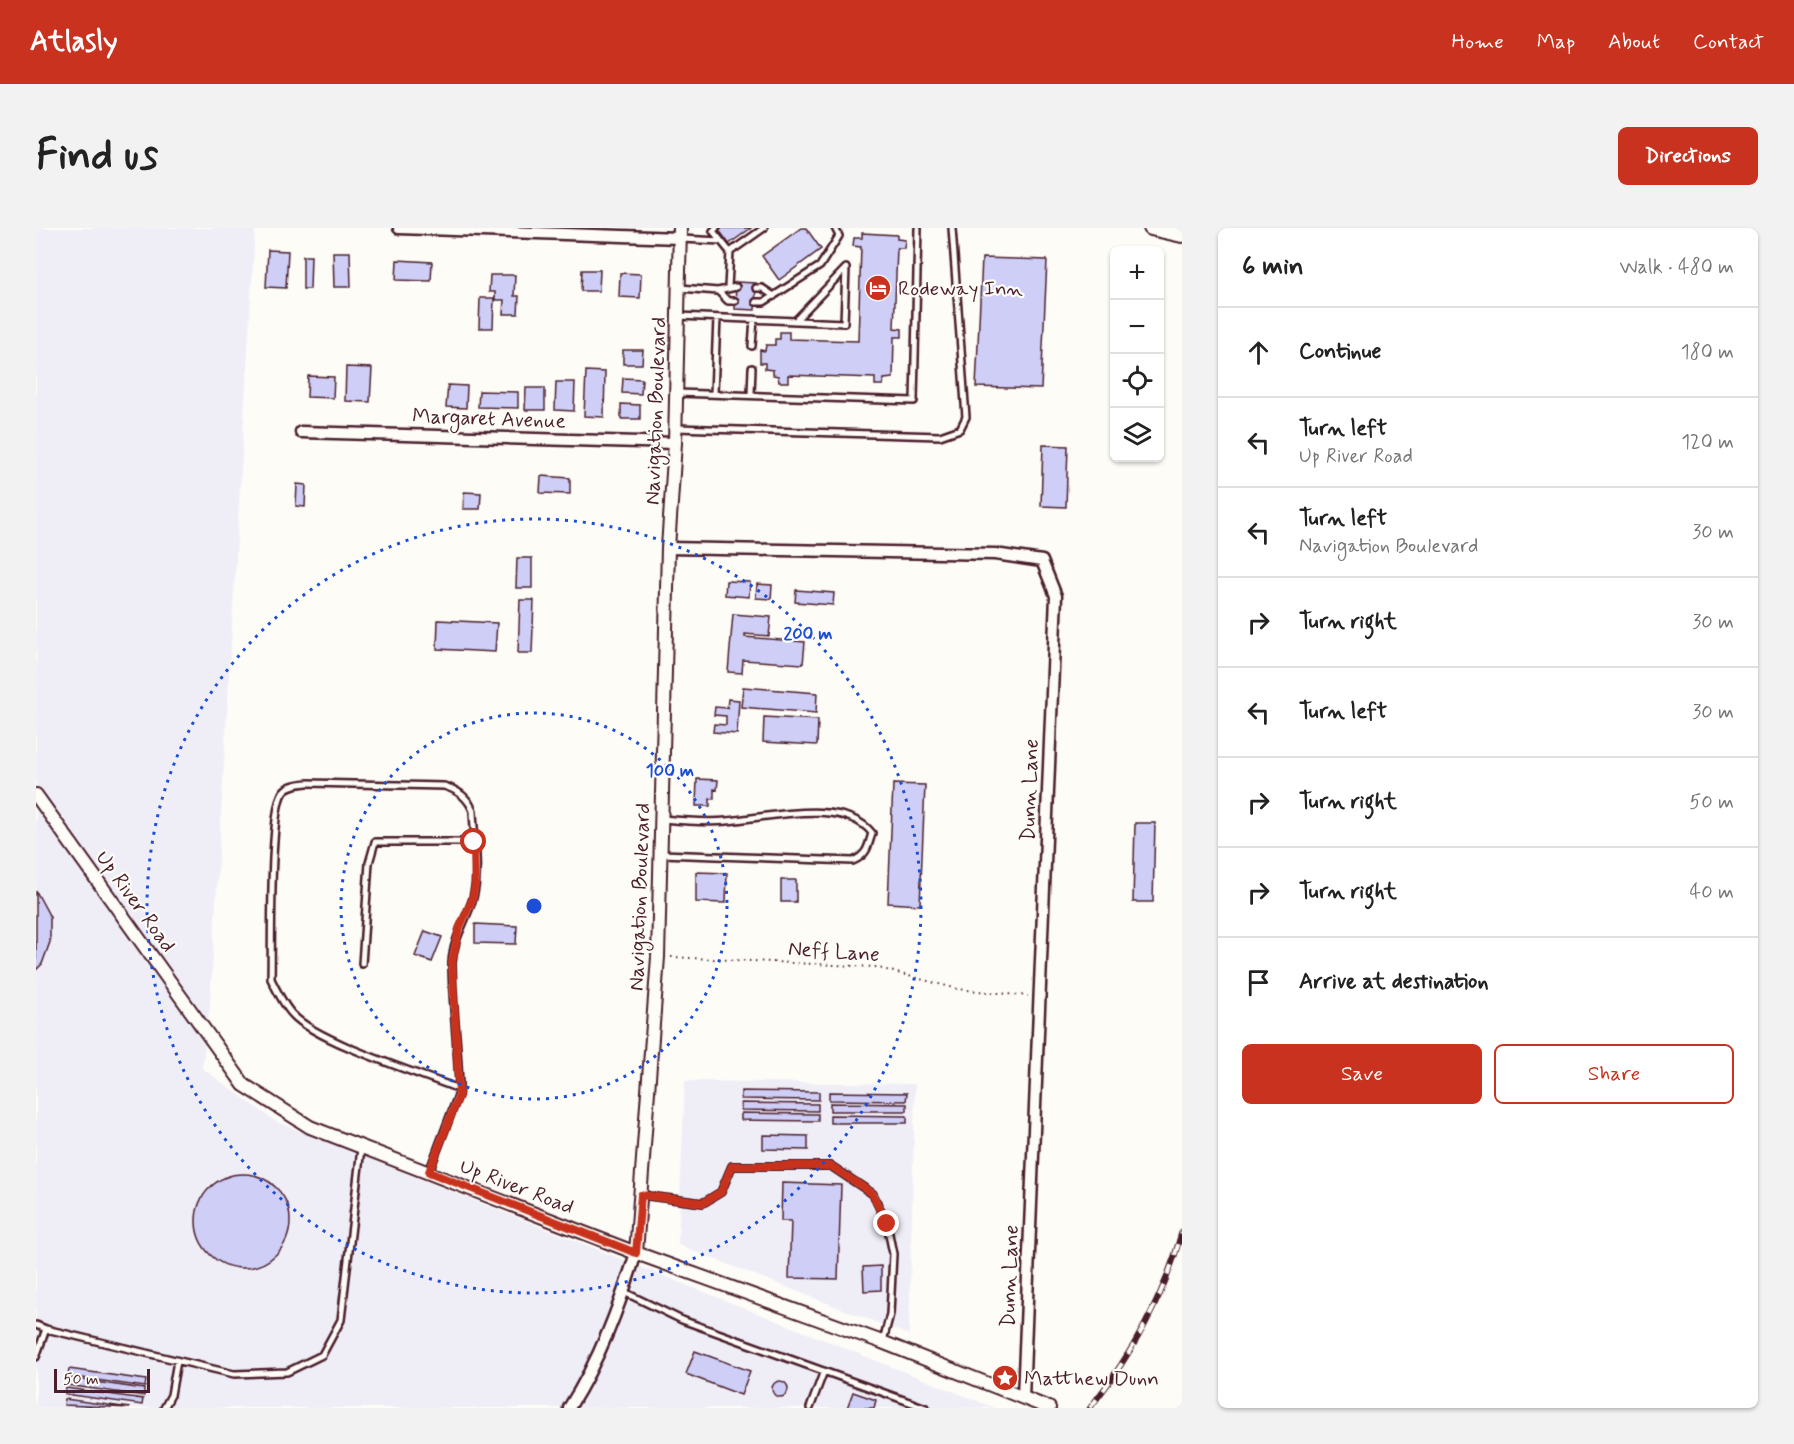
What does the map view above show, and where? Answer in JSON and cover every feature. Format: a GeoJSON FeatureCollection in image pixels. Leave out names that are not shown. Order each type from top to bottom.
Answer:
{"type":"FeatureCollection","features":[{"type":"Feature","properties":{"kind":"main road"},"geometry":{"type":"LineString","coordinates":[[1151,228],[1180,234]]}},
{"type":"Feature","properties":{"kind":"street"},"geometry":{"type":"LineString","coordinates":[[399,228],[679,233]]}},
{"type":"Feature","properties":{"kind":"street","name":"Navigation Boulevard"},"geometry":{"type":"LineString","coordinates":[[569,1408],[584,1384],[606,1337],[624,1292],[636,1253],[658,957],[668,548],[677,393],[679,233]]}},
{"type":"Feature","properties":{"kind":"street","name":"Margaret Avenue"},"geometry":{"type":"LineString","coordinates":[[301,432],[675,443]]}},
{"type":"Feature","properties":{"kind":"street","name":"Dunn Lane"},"geometry":{"type":"LineString","coordinates":[[668,548],[995,554],[1042,561],[1056,596],[1023,1398]]}},
{"type":"Feature","properties":{"kind":"street","name":"Up River Road"},"geometry":{"type":"LineString","coordinates":[[36,795],[244,1085],[310,1126],[636,1253],[882,1342],[1049,1408]]}},
{"type":"Feature","properties":{"kind":"lane"},"geometry":{"type":"LineString","coordinates":[[716,228],[713,231],[730,252],[728,287]]}},
{"type":"Feature","properties":{"kind":"lane"},"geometry":{"type":"LineString","coordinates":[[756,302],[764,302],[820,266],[839,236],[835,228]]}},
{"type":"Feature","properties":{"kind":"lane"},"geometry":{"type":"LineString","coordinates":[[677,393],[914,401],[918,228]]}},
{"type":"Feature","properties":{"kind":"lane"},"geometry":{"type":"LineString","coordinates":[[675,428],[940,436],[960,429],[966,417],[952,228]]}},
{"type":"Feature","properties":{"kind":"lane"},"geometry":{"type":"LineString","coordinates":[[730,252],[760,229]]}},
{"type":"Feature","properties":{"kind":"lane"},"geometry":{"type":"LineString","coordinates":[[679,233],[721,241]]}},
{"type":"Feature","properties":{"kind":"lane"},"geometry":{"type":"LineString","coordinates":[[743,234],[747,240]]}},
{"type":"Feature","properties":{"kind":"lane"},"geometry":{"type":"LineString","coordinates":[[678,316],[717,318],[844,323],[846,268],[795,321]]}},
{"type":"Feature","properties":{"kind":"lane"},"geometry":{"type":"LineString","coordinates":[[680,288],[718,291],[736,287]]}},
{"type":"Feature","properties":{"kind":"lane"},"geometry":{"type":"LineString","coordinates":[[756,288],[762,288],[774,296]]}},
{"type":"Feature","properties":{"kind":"lane"},"geometry":{"type":"LineString","coordinates":[[718,291],[728,301],[735,302]]}},
{"type":"Feature","properties":{"kind":"lane"},"geometry":{"type":"LineString","coordinates":[[714,393],[717,318]]}},
{"type":"Feature","properties":{"kind":"lane"},"geometry":{"type":"LineString","coordinates":[[753,319],[753,346]]}},
{"type":"Feature","properties":{"kind":"lane"},"geometry":{"type":"LineString","coordinates":[[751,394],[752,368]]}},
{"type":"Feature","properties":{"kind":"lane"},"geometry":{"type":"LineString","coordinates":[[429,1172],[454,1111],[459,1089],[452,962],[459,929],[472,900],[475,885],[473,811],[470,802],[453,789],[424,784],[308,783],[292,785],[283,792],[278,805],[274,836],[271,979],[293,1016],[314,1031],[459,1089]]}},
{"type":"Feature","properties":{"kind":"lane"},"geometry":{"type":"LineString","coordinates":[[661,819],[726,821],[794,813],[836,813],[850,816],[865,825],[872,833],[868,849],[862,857],[853,861],[661,854]]}},
{"type":"Feature","properties":{"kind":"lane"},"geometry":{"type":"LineString","coordinates":[[362,964],[369,863],[375,842],[474,842]]}},
{"type":"Feature","properties":{"kind":"lane"},"geometry":{"type":"LineString","coordinates":[[36,1325],[234,1374],[287,1372],[322,1355],[341,1320],[361,1146]]}},
{"type":"Feature","properties":{"kind":"lane"},"geometry":{"type":"LineString","coordinates":[[641,1195],[703,1203],[721,1192],[732,1166],[831,1166],[872,1193],[887,1224],[893,1254],[890,1314],[882,1342]]}},
{"type":"Feature","properties":{"kind":"lane"},"geometry":{"type":"LineString","coordinates":[[624,1292],[682,1320],[926,1408]]}},
{"type":"Feature","properties":{"kind":"lane"},"geometry":{"type":"LineString","coordinates":[[36,1357],[46,1329]]}},
{"type":"Feature","properties":{"kind":"lane"},"geometry":{"type":"LineString","coordinates":[[164,1408],[171,1395],[177,1361]]}},
{"type":"Feature","properties":{"kind":"lane"},"geometry":{"type":"LineString","coordinates":[[810,1408],[824,1371]]}},
{"type":"Feature","properties":{"kind":"path","name":"Neff Lane"},"geometry":{"type":"LineString","coordinates":[[658,957],[875,967],[958,989],[1040,998]]}},
{"type":"Feature","properties":{"kind":"shaded area"},"geometry":{"type":"Polygon","coordinates":[[[36,228],[255,228],[210,1006],[202,1068],[275,1121],[995,1408],[36,1408],[36,228]]]}},
{"type":"Feature","properties":{"kind":"shaded area"},"geometry":{"type":"Polygon","coordinates":[[[685,1081],[915,1084],[909,1335],[678,1245],[685,1081]]]}},
{"type":"Feature","properties":{"kind":"building"},"geometry":{"type":"Polygon","coordinates":[[[722,228],[751,228],[729,244],[719,230],[722,228]]]}},
{"type":"Feature","properties":{"kind":"building"},"geometry":{"type":"Polygon","coordinates":[[[801,228],[806,228],[821,249],[779,280],[762,256],[801,228]]]}},
{"type":"Feature","properties":{"kind":"building","name":"Rodeway Inn"},"geometry":{"type":"Polygon","coordinates":[[[862,233],[897,235],[897,239],[905,240],[904,248],[897,248],[894,328],[902,329],[902,337],[894,337],[893,378],[884,379],[883,385],[875,385],[875,378],[788,375],[788,382],[779,382],[778,376],[773,375],[773,370],[765,369],[765,363],[760,363],[760,350],[765,351],[766,345],[775,345],[775,339],[780,339],[780,332],[789,332],[789,339],[858,341],[861,247],[853,246],[854,238],[862,238],[862,233]]]}},
{"type":"Feature","properties":{"kind":"building"},"geometry":{"type":"Polygon","coordinates":[[[268,250],[288,251],[286,288],[266,287],[268,250]]]}},
{"type":"Feature","properties":{"kind":"building"},"geometry":{"type":"Polygon","coordinates":[[[333,252],[350,252],[351,287],[334,287],[333,252]]]}},
{"type":"Feature","properties":{"kind":"building"},"geometry":{"type":"Polygon","coordinates":[[[303,256],[311,256],[310,289],[303,289],[303,256]]]}},
{"type":"Feature","properties":{"kind":"building"},"geometry":{"type":"Polygon","coordinates":[[[982,258],[1047,260],[1041,389],[976,387],[982,258]]]}},
{"type":"Feature","properties":{"kind":"building"},"geometry":{"type":"Polygon","coordinates":[[[397,260],[432,262],[431,281],[396,280],[397,260]]]}},
{"type":"Feature","properties":{"kind":"building"},"geometry":{"type":"Polygon","coordinates":[[[582,270],[600,270],[599,291],[581,291],[582,270]]]}},
{"type":"Feature","properties":{"kind":"building"},"geometry":{"type":"Polygon","coordinates":[[[620,273],[641,274],[640,298],[619,297],[620,273]]]}},
{"type":"Feature","properties":{"kind":"building"},"geometry":{"type":"Polygon","coordinates":[[[490,275],[515,275],[514,296],[519,296],[518,314],[503,314],[504,300],[495,300],[495,292],[489,292],[490,275]]]}},
{"type":"Feature","properties":{"kind":"building"},"geometry":{"type":"Polygon","coordinates":[[[736,282],[756,283],[755,310],[735,309],[736,282]]]}},
{"type":"Feature","properties":{"kind":"building"},"geometry":{"type":"Polygon","coordinates":[[[480,298],[494,298],[493,328],[479,328],[480,298]]]}},
{"type":"Feature","properties":{"kind":"building"},"geometry":{"type":"Polygon","coordinates":[[[623,350],[643,350],[642,364],[623,364],[623,350]]]}},
{"type":"Feature","properties":{"kind":"building"},"geometry":{"type":"Polygon","coordinates":[[[346,367],[372,368],[370,402],[345,401],[346,367]]]}},
{"type":"Feature","properties":{"kind":"building"},"geometry":{"type":"Polygon","coordinates":[[[586,371],[605,372],[604,417],[584,416],[586,371]]]}},
{"type":"Feature","properties":{"kind":"building"},"geometry":{"type":"Polygon","coordinates":[[[308,376],[334,377],[333,398],[307,397],[308,376]]]}},
{"type":"Feature","properties":{"kind":"building"},"geometry":{"type":"Polygon","coordinates":[[[623,378],[642,379],[641,394],[622,393],[623,378]]]}},
{"type":"Feature","properties":{"kind":"building"},"geometry":{"type":"Polygon","coordinates":[[[556,382],[575,382],[574,411],[555,410],[556,382]]]}},
{"type":"Feature","properties":{"kind":"building"},"geometry":{"type":"Polygon","coordinates":[[[448,385],[467,386],[466,408],[446,407],[448,385]]]}},
{"type":"Feature","properties":{"kind":"building"},"geometry":{"type":"Polygon","coordinates":[[[526,388],[545,388],[545,410],[525,410],[526,388]]]}},
{"type":"Feature","properties":{"kind":"building"},"geometry":{"type":"Polygon","coordinates":[[[479,391],[518,392],[518,408],[478,407],[479,391]]]}},
{"type":"Feature","properties":{"kind":"building"},"geometry":{"type":"Polygon","coordinates":[[[621,404],[640,405],[640,419],[621,419],[621,404]]]}},
{"type":"Feature","properties":{"kind":"building"},"geometry":{"type":"Polygon","coordinates":[[[1043,445],[1068,446],[1066,507],[1041,506],[1043,445]]]}},
{"type":"Feature","properties":{"kind":"building"},"geometry":{"type":"Polygon","coordinates":[[[541,476],[570,478],[570,494],[540,493],[541,476]]]}},
{"type":"Feature","properties":{"kind":"building"},"geometry":{"type":"Polygon","coordinates":[[[297,484],[306,485],[305,507],[296,506],[297,484]]]}},
{"type":"Feature","properties":{"kind":"building"},"geometry":{"type":"Polygon","coordinates":[[[464,492],[481,493],[480,509],[463,509],[464,492]]]}},
{"type":"Feature","properties":{"kind":"building"},"geometry":{"type":"Polygon","coordinates":[[[517,558],[532,558],[532,588],[516,588],[517,558]]]}},
{"type":"Feature","properties":{"kind":"building"},"geometry":{"type":"Polygon","coordinates":[[[726,581],[750,582],[749,597],[725,595],[726,581]]]}},
{"type":"Feature","properties":{"kind":"building"},"geometry":{"type":"Polygon","coordinates":[[[757,584],[772,585],[771,599],[756,598],[757,584]]]}},
{"type":"Feature","properties":{"kind":"building"},"geometry":{"type":"Polygon","coordinates":[[[796,590],[834,593],[833,605],[795,602],[796,590]]]}},
{"type":"Feature","properties":{"kind":"building"},"geometry":{"type":"Polygon","coordinates":[[[520,600],[534,600],[532,653],[518,653],[520,600]]]}},
{"type":"Feature","properties":{"kind":"building"},"geometry":{"type":"Polygon","coordinates":[[[733,614],[771,617],[769,636],[745,634],[745,637],[805,642],[803,664],[743,660],[742,673],[728,672],[733,614]]]}},
{"type":"Feature","properties":{"kind":"building"},"geometry":{"type":"Polygon","coordinates":[[[438,620],[497,623],[495,652],[437,649],[438,620]]]}},
{"type":"Feature","properties":{"kind":"building"},"geometry":{"type":"Polygon","coordinates":[[[743,687],[817,693],[816,713],[741,707],[743,687]]]}},
{"type":"Feature","properties":{"kind":"building"},"geometry":{"type":"Polygon","coordinates":[[[728,699],[739,700],[737,734],[713,732],[714,724],[726,725],[726,716],[714,715],[715,707],[727,708],[728,699]]]}},
{"type":"Feature","properties":{"kind":"building"},"geometry":{"type":"Polygon","coordinates":[[[764,717],[818,720],[817,745],[763,742],[764,717]]]}},
{"type":"Feature","properties":{"kind":"building"},"geometry":{"type":"Polygon","coordinates":[[[697,779],[718,780],[717,790],[714,789],[714,799],[710,799],[710,806],[696,806],[697,779]]]}},
{"type":"Feature","properties":{"kind":"building"},"geometry":{"type":"Polygon","coordinates":[[[893,784],[925,785],[920,905],[888,903],[893,784]]]}},
{"type":"Feature","properties":{"kind":"building"},"geometry":{"type":"Polygon","coordinates":[[[1135,823],[1155,823],[1153,902],[1133,902],[1135,823]]]}},
{"type":"Feature","properties":{"kind":"building"},"geometry":{"type":"Polygon","coordinates":[[[696,872],[727,873],[726,903],[696,902],[696,872]]]}},
{"type":"Feature","properties":{"kind":"building"},"geometry":{"type":"Polygon","coordinates":[[[781,880],[796,880],[796,902],[781,902],[781,880]]]}},
{"type":"Feature","properties":{"kind":"building"},"geometry":{"type":"Polygon","coordinates":[[[36,891],[50,917],[50,942],[42,964],[36,970],[36,891]]]}},
{"type":"Feature","properties":{"kind":"building"},"geometry":{"type":"Polygon","coordinates":[[[475,924],[517,926],[516,944],[475,943],[475,924]]]}},
{"type":"Feature","properties":{"kind":"building"},"geometry":{"type":"Polygon","coordinates":[[[425,931],[442,937],[432,962],[415,956],[425,931]]]}},
{"type":"Feature","properties":{"kind":"building"},"geometry":{"type":"Polygon","coordinates":[[[741,1091],[819,1092],[819,1100],[741,1099],[741,1091]]]}},
{"type":"Feature","properties":{"kind":"building"},"geometry":{"type":"Polygon","coordinates":[[[829,1092],[907,1093],[906,1101],[829,1100],[829,1092]]]}},
{"type":"Feature","properties":{"kind":"building"},"geometry":{"type":"Polygon","coordinates":[[[741,1103],[818,1104],[818,1111],[741,1110],[741,1103]]]}},
{"type":"Feature","properties":{"kind":"building"},"geometry":{"type":"Polygon","coordinates":[[[830,1103],[907,1104],[907,1111],[830,1111],[830,1103]]]}},
{"type":"Feature","properties":{"kind":"building"},"geometry":{"type":"Polygon","coordinates":[[[741,1113],[818,1114],[818,1121],[741,1120],[741,1113]]]}},
{"type":"Feature","properties":{"kind":"building"},"geometry":{"type":"Polygon","coordinates":[[[830,1115],[907,1116],[907,1123],[830,1123],[830,1115]]]}},
{"type":"Feature","properties":{"kind":"building"},"geometry":{"type":"Polygon","coordinates":[[[763,1135],[808,1136],[808,1150],[763,1149],[763,1135]]]}},
{"type":"Feature","properties":{"kind":"building"},"geometry":{"type":"Polygon","coordinates":[[[243,1174],[261,1178],[276,1188],[286,1203],[290,1221],[286,1239],[276,1254],[261,1264],[243,1268],[225,1264],[210,1254],[200,1239],[196,1221],[200,1203],[210,1188],[225,1178],[243,1174]]]}},
{"type":"Feature","properties":{"kind":"building"},"geometry":{"type":"Polygon","coordinates":[[[782,1183],[841,1185],[838,1279],[789,1278],[791,1221],[781,1221],[782,1183]]]}},
{"type":"Feature","properties":{"kind":"building"},"geometry":{"type":"Polygon","coordinates":[[[881,1266],[881,1290],[864,1291],[863,1267],[881,1266]]]}},
{"type":"Feature","properties":{"kind":"building"},"geometry":{"type":"Polygon","coordinates":[[[695,1351],[750,1371],[741,1395],[686,1374],[695,1351]]]}},
{"type":"Feature","properties":{"kind":"building"},"geometry":{"type":"Polygon","coordinates":[[[69,1369],[146,1380],[145,1387],[68,1376],[69,1369]]]}},
{"type":"Feature","properties":{"kind":"building"},"geometry":{"type":"Polygon","coordinates":[[[68,1378],[144,1389],[144,1396],[67,1385],[68,1378]]]}},
{"type":"Feature","properties":{"kind":"building"},"geometry":{"type":"Polygon","coordinates":[[[780,1381],[786,1383],[788,1389],[786,1395],[780,1397],[774,1395],[772,1389],[774,1383],[780,1381]]]}},
{"type":"Feature","properties":{"kind":"building"},"geometry":{"type":"Polygon","coordinates":[[[66,1388],[143,1399],[142,1405],[65,1394],[66,1388]]]}},
{"type":"Feature","properties":{"kind":"building"},"geometry":{"type":"Polygon","coordinates":[[[853,1392],[876,1400],[874,1408],[847,1408],[853,1392]]]}},
{"type":"Feature","properties":{"kind":"building"},"geometry":{"type":"Polygon","coordinates":[[[65,1399],[130,1408],[64,1405],[65,1399]]]}},
{"type":"Feature","properties":{"kind":"railway"},"geometry":{"type":"LineString","coordinates":[[1090,1408],[1120,1367],[1145,1324],[1166,1279],[1182,1231]]}},
{"type":"Feature","properties":{"kind":"place","name":"Rodeway Inn"},"geometry":{"type":"Point","coordinates":[878,288]}},
{"type":"Feature","properties":{"kind":"place","name":"Matthew Dunn"},"geometry":{"type":"Point","coordinates":[1005,1378]}},
{"type":"Feature","properties":{"kind":"route"},"geometry":{"type":"LineString","coordinates":[[474,842],[475,885],[472,900],[459,929],[452,962],[458,1036],[459,1095],[429,1172],[636,1253],[641,1195],[703,1203],[721,1192],[732,1166],[831,1166],[873,1194],[887,1224]]}}]}
